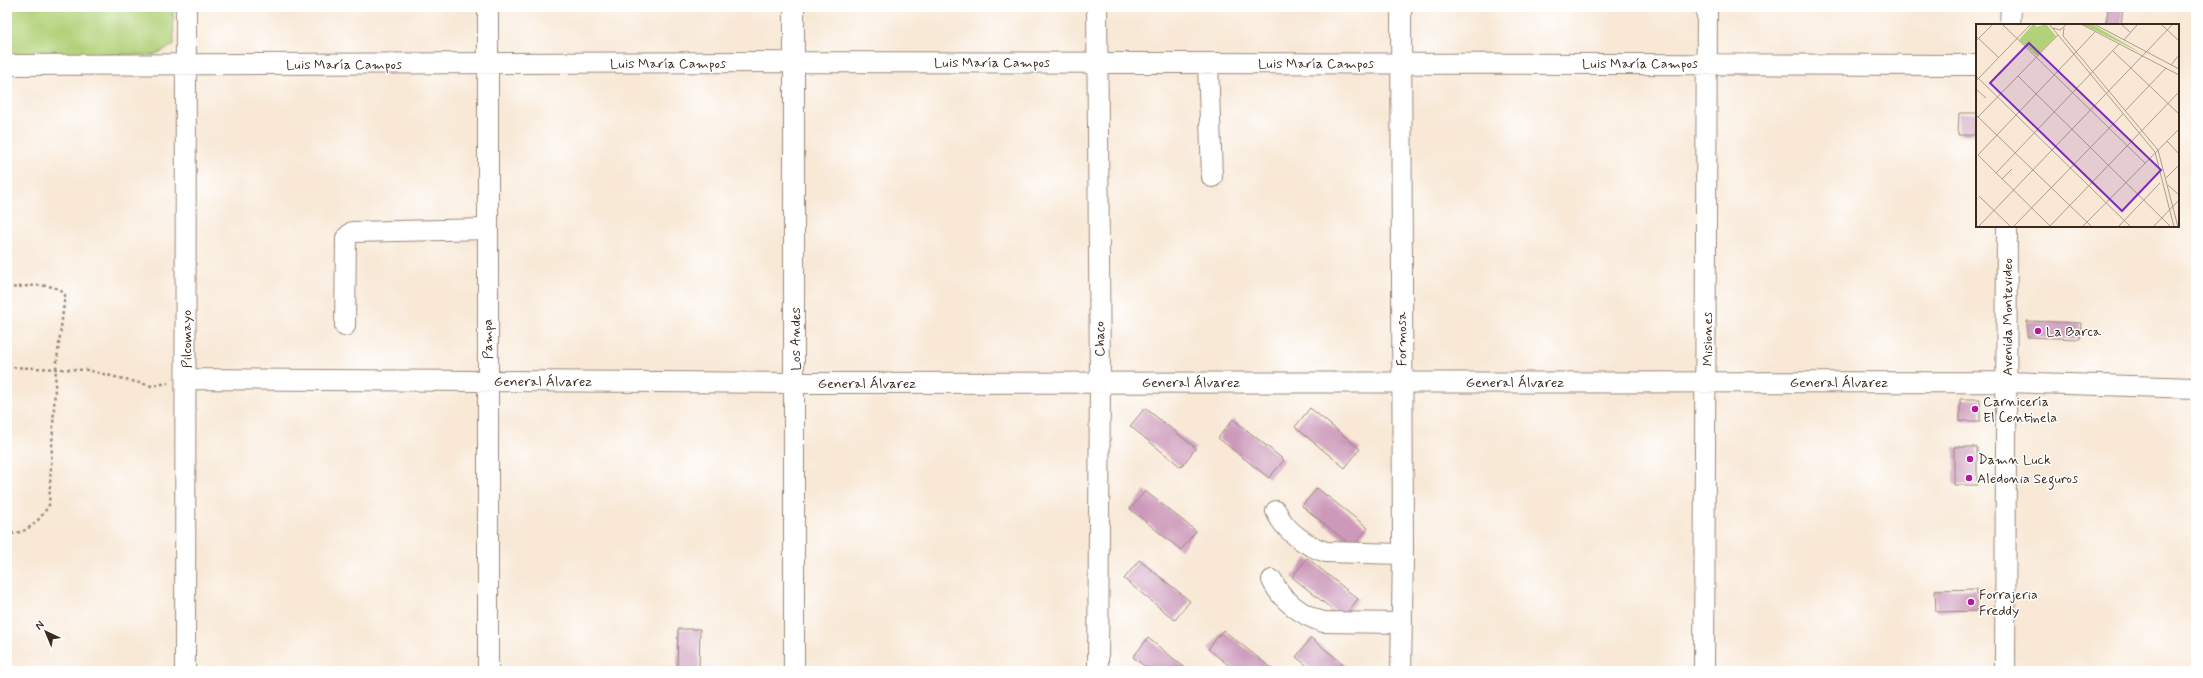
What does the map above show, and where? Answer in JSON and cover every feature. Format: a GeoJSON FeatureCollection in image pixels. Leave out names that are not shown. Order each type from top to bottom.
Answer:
{"type":"FeatureCollection","features":[{"type":"Feature","properties":{"kind":"street","name":"Pilcomayo"},"geometry":{"type":"LineString","coordinates":[[185,671],[186,7]]}},
{"type":"Feature","properties":{"kind":"street","name":"Pampa"},"geometry":{"type":"LineString","coordinates":[[488,7],[488,671]]}},
{"type":"Feature","properties":{"kind":"street","name":"Los Andes"},"geometry":{"type":"LineString","coordinates":[[794,7],[794,671]]}},
{"type":"Feature","properties":{"kind":"street","name":"Chaco"},"geometry":{"type":"LineString","coordinates":[[1097,7],[1100,382],[1098,671]]}},
{"type":"Feature","properties":{"kind":"street","name":"Formosa"},"geometry":{"type":"LineString","coordinates":[[1401,7],[1403,554],[1401,671]]}},
{"type":"Feature","properties":{"kind":"street","name":"Misiones"},"geometry":{"type":"LineString","coordinates":[[1704,671],[1707,382],[1707,7]]}},
{"type":"Feature","properties":{"kind":"street"},"geometry":{"type":"LineString","coordinates":[[2010,24],[2011,7]]}},
{"type":"Feature","properties":{"kind":"street","name":"Luis María Campos"},"geometry":{"type":"LineString","coordinates":[[7,65],[793,62],[1976,65]]}},
{"type":"Feature","properties":{"kind":"street"},"geometry":{"type":"LineString","coordinates":[[1208,63],[1212,177]]}},
{"type":"Feature","properties":{"kind":"street","name":"Avenida Montevideo"},"geometry":{"type":"LineString","coordinates":[[2005,671],[2007,227]]}},
{"type":"Feature","properties":{"kind":"street"},"geometry":{"type":"LineString","coordinates":[[345,326],[346,238],[352,232],[488,229]]}},
{"type":"Feature","properties":{"kind":"street","name":"General Álvarez"},"geometry":{"type":"LineString","coordinates":[[186,379],[795,383],[2006,382],[2196,388]]}},
{"type":"Feature","properties":{"kind":"street"},"geometry":{"type":"LineString","coordinates":[[1276,511],[1280,520],[1289,529],[1315,549],[1326,552],[1403,554]]}},
{"type":"Feature","properties":{"kind":"street"},"geometry":{"type":"LineString","coordinates":[[1272,580],[1276,590],[1312,618],[1323,622],[1402,623]]}},
{"type":"Feature","properties":{"kind":"path"},"geometry":{"type":"LineString","coordinates":[[7,288],[50,286],[62,290],[65,295],[56,368],[49,505],[41,517],[31,527],[18,534],[7,534]]}},
{"type":"Feature","properties":{"kind":"path"},"geometry":{"type":"LineString","coordinates":[[7,367],[87,370],[152,386],[186,379]]}},
{"type":"Feature","properties":{"kind":"green space"},"geometry":{"type":"Polygon","coordinates":[[[7,7],[173,7],[174,45],[154,55],[7,54],[7,7]]]}},
{"type":"Feature","properties":{"kind":"building"},"geometry":{"type":"Polygon","coordinates":[[[2108,7],[2123,7],[2121,24],[2106,24],[2108,7]]]}},
{"type":"Feature","properties":{"kind":"building"},"geometry":{"type":"Polygon","coordinates":[[[1959,113],[1976,113],[1976,135],[1958,135],[1959,113]]]}},
{"type":"Feature","properties":{"kind":"building"},"geometry":{"type":"Polygon","coordinates":[[[2027,321],[2081,323],[2080,339],[2027,337],[2027,321]]]}},
{"type":"Feature","properties":{"kind":"building"},"geometry":{"type":"Polygon","coordinates":[[[1960,399],[1980,399],[1980,421],[1960,421],[1960,399]]]}},
{"type":"Feature","properties":{"kind":"building"},"geometry":{"type":"Polygon","coordinates":[[[1145,408],[1196,448],[1181,467],[1130,426],[1145,408]]]}},
{"type":"Feature","properties":{"kind":"building"},"geometry":{"type":"Polygon","coordinates":[[[1310,408],[1360,449],[1345,468],[1295,427],[1310,408]]]}},
{"type":"Feature","properties":{"kind":"building"},"geometry":{"type":"Polygon","coordinates":[[[1233,419],[1284,460],[1269,478],[1218,438],[1233,419]]]}},
{"type":"Feature","properties":{"kind":"building"},"geometry":{"type":"Polygon","coordinates":[[[1954,447],[1977,447],[1977,485],[1954,485],[1954,447]]]}},
{"type":"Feature","properties":{"kind":"building"},"geometry":{"type":"Polygon","coordinates":[[[1317,488],[1368,528],[1353,547],[1302,506],[1317,488]]]}},
{"type":"Feature","properties":{"kind":"building"},"geometry":{"type":"Polygon","coordinates":[[[1145,491],[1196,531],[1181,550],[1130,509],[1145,491]]]}},
{"type":"Feature","properties":{"kind":"building"},"geometry":{"type":"Polygon","coordinates":[[[1307,558],[1358,599],[1343,618],[1292,577],[1307,558]]]}},
{"type":"Feature","properties":{"kind":"building"},"geometry":{"type":"Polygon","coordinates":[[[1139,560],[1190,601],[1175,620],[1124,579],[1139,560]]]}},
{"type":"Feature","properties":{"kind":"building"},"geometry":{"type":"Polygon","coordinates":[[[1977,589],[1977,611],[1936,612],[1935,590],[1977,589]]]}},
{"type":"Feature","properties":{"kind":"building"},"geometry":{"type":"Polygon","coordinates":[[[678,629],[700,629],[699,671],[677,671],[678,629]]]}},
{"type":"Feature","properties":{"kind":"building"},"geometry":{"type":"Polygon","coordinates":[[[1223,630],[1275,671],[1236,671],[1208,649],[1223,630]]]}},
{"type":"Feature","properties":{"kind":"building"},"geometry":{"type":"Polygon","coordinates":[[[1148,638],[1189,671],[1151,671],[1133,657],[1148,638]]]}},
{"type":"Feature","properties":{"kind":"building"},"geometry":{"type":"Polygon","coordinates":[[[1311,638],[1352,671],[1314,671],[1296,657],[1311,638]]]}},
{"type":"Feature","properties":{"kind":"place","name":"La Barca"},"geometry":{"type":"Point","coordinates":[2038,331]}},
{"type":"Feature","properties":{"kind":"place","name":"Carnicería El Centinela"},"geometry":{"type":"Point","coordinates":[1975,409]}},
{"type":"Feature","properties":{"kind":"place","name":"Damn Luck"},"geometry":{"type":"Point","coordinates":[1970,459]}},
{"type":"Feature","properties":{"kind":"place","name":"Aledonia Seguros"},"geometry":{"type":"Point","coordinates":[1969,478]}},
{"type":"Feature","properties":{"kind":"place","name":"Forrajeria Freddy"},"geometry":{"type":"Point","coordinates":[1971,602]}}]}
